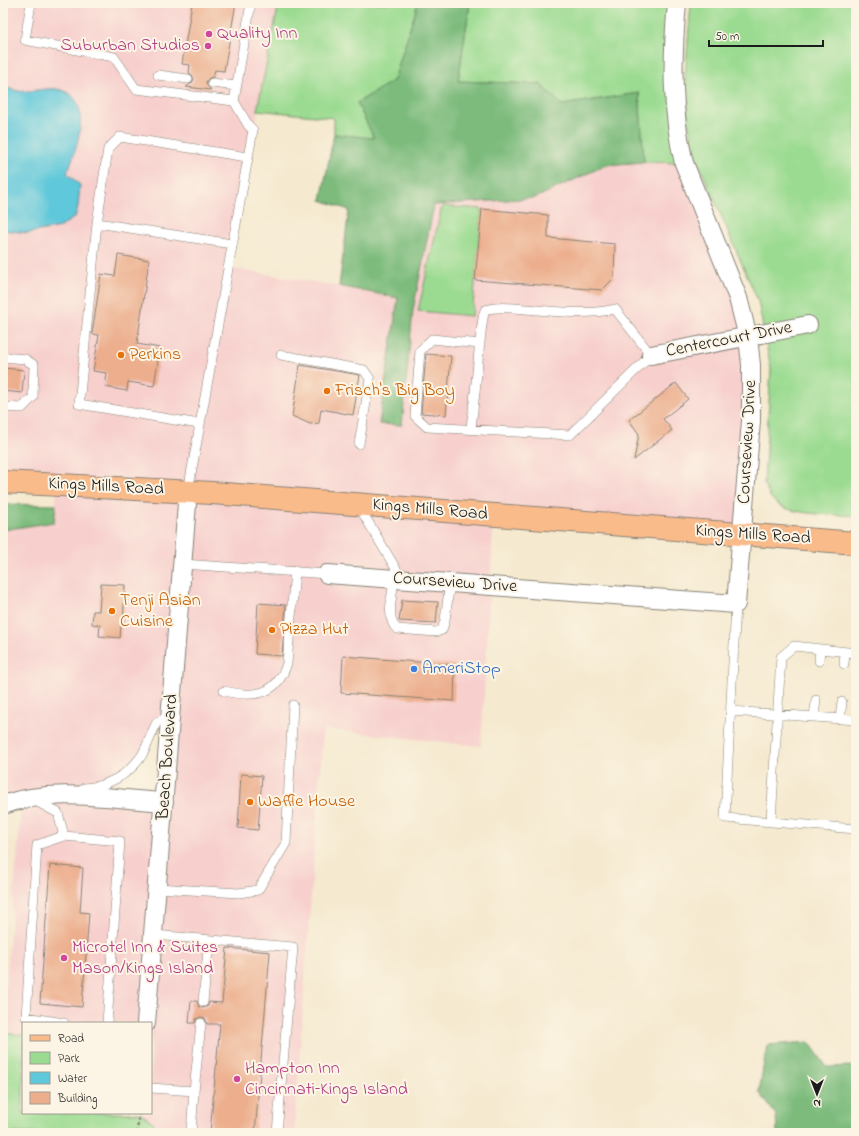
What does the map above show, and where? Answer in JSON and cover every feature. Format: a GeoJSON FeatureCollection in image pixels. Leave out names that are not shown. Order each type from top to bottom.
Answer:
{"type":"FeatureCollection","features":[{"type":"Feature","properties":{"kind":"main road","name":"Kings Mills Road"},"geometry":{"type":"LineString","coordinates":[[5,479],[188,491],[856,543]]}},
{"type":"Feature","properties":{"kind":"street","name":"Courseview Drive"},"geometry":{"type":"LineString","coordinates":[[327,574],[736,604],[751,421],[752,376],[748,337],[738,298],[684,163],[678,141],[674,107],[673,61],[677,3]]}},
{"type":"Feature","properties":{"kind":"street","name":"Centercourt Drive"},"geometry":{"type":"LineString","coordinates":[[651,355],[808,325]]}},
{"type":"Feature","properties":{"kind":"street","name":"Beach Boulevard"},"geometry":{"type":"LineString","coordinates":[[146,1022],[158,888],[188,491]]}},
{"type":"Feature","properties":{"kind":"street"},"geometry":{"type":"LineString","coordinates":[[3,805],[31,798],[65,796],[164,802]]}},
{"type":"Feature","properties":{"kind":"lane"},"geometry":{"type":"LineString","coordinates":[[31,3],[25,40],[114,57],[136,89],[234,101]]}},
{"type":"Feature","properties":{"kind":"lane"},"geometry":{"type":"LineString","coordinates":[[188,491],[253,130],[248,125],[234,101],[251,3]]}},
{"type":"Feature","properties":{"kind":"lane"},"geometry":{"type":"LineString","coordinates":[[158,75],[188,79]]}},
{"type":"Feature","properties":{"kind":"lane"},"geometry":{"type":"LineString","coordinates":[[212,83],[236,86]]}},
{"type":"Feature","properties":{"kind":"lane"},"geometry":{"type":"LineString","coordinates":[[199,424],[79,404],[97,223],[108,149],[120,137],[247,157]]}},
{"type":"Feature","properties":{"kind":"lane"},"geometry":{"type":"LineString","coordinates":[[97,223],[232,244]]}},
{"type":"Feature","properties":{"kind":"lane"},"geometry":{"type":"LineString","coordinates":[[471,428],[480,344],[481,332],[485,310],[492,308],[598,313],[615,309],[651,355],[570,434],[428,427],[415,416],[420,351],[432,339],[480,344]]}},
{"type":"Feature","properties":{"kind":"lane"},"geometry":{"type":"LineString","coordinates":[[281,355],[364,370],[370,379],[359,444]]}},
{"type":"Feature","properties":{"kind":"lane"},"geometry":{"type":"LineString","coordinates":[[3,357],[25,359],[34,365],[33,397],[22,408],[3,407]]}},
{"type":"Feature","properties":{"kind":"lane"},"geometry":{"type":"LineString","coordinates":[[358,504],[398,579],[390,618],[393,625],[397,629],[436,632],[442,630],[446,620],[450,582]]}},
{"type":"Feature","properties":{"kind":"lane"},"geometry":{"type":"LineString","coordinates":[[183,564],[327,574]]}},
{"type":"Feature","properties":{"kind":"lane"},"geometry":{"type":"LineString","coordinates":[[224,691],[239,694],[256,694],[268,690],[283,676],[288,663],[295,572]]}},
{"type":"Feature","properties":{"kind":"lane"},"geometry":{"type":"LineString","coordinates":[[736,604],[725,818],[856,829]]}},
{"type":"Feature","properties":{"kind":"lane"},"geometry":{"type":"LineString","coordinates":[[772,821],[781,657],[794,646],[856,653]]}},
{"type":"Feature","properties":{"kind":"lane"},"geometry":{"type":"LineString","coordinates":[[819,661],[820,649]]}},
{"type":"Feature","properties":{"kind":"lane"},"geometry":{"type":"LineString","coordinates":[[844,664],[846,652]]}},
{"type":"Feature","properties":{"kind":"lane"},"geometry":{"type":"LineString","coordinates":[[814,717],[816,700]]}},
{"type":"Feature","properties":{"kind":"lane"},"geometry":{"type":"LineString","coordinates":[[840,719],[842,702]]}},
{"type":"Feature","properties":{"kind":"lane"},"geometry":{"type":"LineString","coordinates":[[158,888],[239,893],[258,890],[286,843],[293,705]]}},
{"type":"Feature","properties":{"kind":"lane"},"geometry":{"type":"LineString","coordinates":[[731,711],[856,720]]}},
{"type":"Feature","properties":{"kind":"lane"},"geometry":{"type":"LineString","coordinates":[[31,798],[68,789],[96,788],[122,776],[140,758],[157,722],[171,716]]}},
{"type":"Feature","properties":{"kind":"lane"},"geometry":{"type":"LineString","coordinates":[[31,798],[58,813],[64,836]]}},
{"type":"Feature","properties":{"kind":"lane"},"geometry":{"type":"LineString","coordinates":[[58,1022],[26,1017],[37,845],[64,836],[120,841],[107,1022]]}},
{"type":"Feature","properties":{"kind":"lane"},"geometry":{"type":"LineString","coordinates":[[154,935],[293,947],[277,1133]]}},
{"type":"Feature","properties":{"kind":"lane"},"geometry":{"type":"LineString","coordinates":[[203,1002],[209,940]]}},
{"type":"Feature","properties":{"kind":"lane"},"geometry":{"type":"LineString","coordinates":[[191,1133],[201,1023]]}},
{"type":"Feature","properties":{"kind":"lane"},"geometry":{"type":"LineString","coordinates":[[152,1088],[194,1090]]}},
{"type":"Feature","properties":{"kind":"path"},"geometry":{"type":"LineString","coordinates":[[136,1133],[139,1114]]}},
{"type":"Feature","properties":{"kind":"shaded area"},"geometry":{"type":"Polygon","coordinates":[[[3,3],[279,3],[227,268],[339,286],[398,298],[379,424],[413,310],[434,205],[535,198],[606,165],[644,162],[684,163],[748,337],[742,534],[494,515],[481,746],[323,729],[294,1133],[153,1133],[154,1123],[141,1114],[152,1114],[152,1022],[22,1022],[22,1035],[3,1033],[3,1015],[22,801],[3,805],[3,530],[54,522],[57,485],[3,482],[3,3]],[[171,717],[157,722],[140,758],[96,788],[164,802],[171,717]]]}},
{"type":"Feature","properties":{"kind":"green space"},"geometry":{"type":"Polygon","coordinates":[[[279,3],[418,3],[394,80],[357,103],[375,139],[334,134],[334,118],[257,110],[279,3]]]}},
{"type":"Feature","properties":{"kind":"green space"},"geometry":{"type":"Polygon","coordinates":[[[418,3],[470,3],[458,81],[540,84],[562,105],[639,93],[644,162],[606,165],[535,198],[434,205],[413,310],[402,425],[379,424],[398,298],[339,286],[349,210],[321,200],[334,134],[374,138],[357,103],[394,80],[418,3]]]}},
{"type":"Feature","properties":{"kind":"green space"},"geometry":{"type":"Polygon","coordinates":[[[470,3],[677,3],[684,163],[644,162],[639,93],[562,105],[540,84],[458,81],[470,3]]]}},
{"type":"Feature","properties":{"kind":"green space"},"geometry":{"type":"Polygon","coordinates":[[[691,3],[856,3],[856,516],[813,514],[782,507],[773,500],[764,483],[771,369],[758,301],[695,155],[688,121],[685,76],[691,3]]]}},
{"type":"Feature","properties":{"kind":"green space"},"geometry":{"type":"Polygon","coordinates":[[[442,206],[482,209],[472,316],[418,311],[442,206]]]}},
{"type":"Feature","properties":{"kind":"green space"},"geometry":{"type":"Polygon","coordinates":[[[3,504],[56,505],[54,522],[3,530],[3,504]]]}},
{"type":"Feature","properties":{"kind":"green space"},"geometry":{"type":"Polygon","coordinates":[[[3,1033],[22,1035],[22,1114],[141,1114],[154,1123],[153,1133],[3,1133],[3,1033]]]}},
{"type":"Feature","properties":{"kind":"green space"},"geometry":{"type":"Polygon","coordinates":[[[809,1042],[827,1067],[856,1066],[856,1133],[777,1133],[776,1115],[759,1092],[767,1045],[809,1042]]]}},
{"type":"Feature","properties":{"kind":"water"},"geometry":{"type":"Polygon","coordinates":[[[3,87],[18,91],[51,89],[61,90],[71,95],[78,104],[80,127],[75,152],[67,173],[80,185],[78,207],[75,217],[60,227],[28,233],[3,230],[3,87]]]}},
{"type":"Feature","properties":{"kind":"building","name":"Quality Inn"},"geometry":{"type":"Polygon","coordinates":[[[192,3],[236,3],[224,71],[215,70],[213,77],[209,78],[206,82],[207,86],[211,90],[186,87],[192,83],[194,79],[189,73],[190,65],[182,64],[192,3]]]}},
{"type":"Feature","properties":{"kind":"building"},"geometry":{"type":"Polygon","coordinates":[[[482,209],[548,215],[548,238],[615,244],[614,278],[602,290],[475,280],[482,209]]]}},
{"type":"Feature","properties":{"kind":"building"},"geometry":{"type":"Polygon","coordinates":[[[118,255],[149,260],[137,344],[160,348],[154,386],[128,382],[127,391],[105,387],[107,373],[93,371],[99,335],[92,334],[101,274],[115,276],[118,255]]]}},
{"type":"Feature","properties":{"kind":"building"},"geometry":{"type":"Polygon","coordinates":[[[426,354],[451,356],[446,415],[421,413],[426,354]]]}},
{"type":"Feature","properties":{"kind":"building","name":"Frisch's Big Boy"},"geometry":{"type":"Polygon","coordinates":[[[300,365],[360,375],[353,415],[321,409],[319,423],[310,424],[292,416],[300,365]]]}},
{"type":"Feature","properties":{"kind":"building"},"geometry":{"type":"Polygon","coordinates":[[[3,368],[24,370],[22,393],[3,391],[3,368]]]}},
{"type":"Feature","properties":{"kind":"building"},"geometry":{"type":"Polygon","coordinates":[[[676,383],[688,399],[663,419],[672,430],[634,460],[639,434],[629,420],[676,383]]]}},
{"type":"Feature","properties":{"kind":"building","name":"Tenji Asian Cuisine"},"geometry":{"type":"Polygon","coordinates":[[[101,584],[125,585],[123,626],[121,626],[120,638],[99,636],[100,625],[92,624],[93,611],[99,611],[101,584]]]}},
{"type":"Feature","properties":{"kind":"building"},"geometry":{"type":"Polygon","coordinates":[[[402,600],[438,602],[436,623],[399,621],[402,600]]]}},
{"type":"Feature","properties":{"kind":"building","name":"Pizza Hut"},"geometry":{"type":"Polygon","coordinates":[[[258,603],[286,605],[282,656],[255,654],[258,603]]]}},
{"type":"Feature","properties":{"kind":"building"},"geometry":{"type":"Polygon","coordinates":[[[343,656],[455,665],[454,701],[341,693],[343,656]]]}},
{"type":"Feature","properties":{"kind":"building","name":"Waffle House"},"geometry":{"type":"Polygon","coordinates":[[[241,774],[262,776],[258,830],[238,828],[241,774]]]}},
{"type":"Feature","properties":{"kind":"building","name":"Microtel Inn & Suites Mason/Kings Island"},"geometry":{"type":"Polygon","coordinates":[[[50,865],[83,868],[80,912],[89,913],[82,1007],[40,1003],[50,865]]]}},
{"type":"Feature","properties":{"kind":"building","name":"Hampton Inn Cincinnati–Kings Island"},"geometry":{"type":"Polygon","coordinates":[[[227,948],[270,952],[255,1133],[210,1133],[220,1024],[207,1024],[205,1018],[201,1017],[196,1019],[195,1023],[189,1023],[191,1001],[197,1001],[199,1007],[203,1008],[208,1006],[209,1002],[222,1003],[227,948]]]}},
{"type":"Feature","properties":{"kind":"place","name":"Quality Inn"},"geometry":{"type":"Point","coordinates":[209,34]}},
{"type":"Feature","properties":{"kind":"place","name":"Suburban Studios"},"geometry":{"type":"Point","coordinates":[208,46]}},
{"type":"Feature","properties":{"kind":"place","name":"Perkins"},"geometry":{"type":"Point","coordinates":[121,355]}},
{"type":"Feature","properties":{"kind":"place","name":"Frisch's Big Boy"},"geometry":{"type":"Point","coordinates":[327,391]}},
{"type":"Feature","properties":{"kind":"place","name":"Tenji Asian Cuisine"},"geometry":{"type":"Point","coordinates":[112,611]}},
{"type":"Feature","properties":{"kind":"place","name":"Pizza Hut"},"geometry":{"type":"Point","coordinates":[272,630]}},
{"type":"Feature","properties":{"kind":"place","name":"AmeriStop"},"geometry":{"type":"Point","coordinates":[414,669]}},
{"type":"Feature","properties":{"kind":"place","name":"Waffle House"},"geometry":{"type":"Point","coordinates":[250,802]}},
{"type":"Feature","properties":{"kind":"place","name":"Microtel Inn & Suites Mason/Kings Island"},"geometry":{"type":"Point","coordinates":[64,958]}},
{"type":"Feature","properties":{"kind":"place","name":"Hampton Inn Cincinnati–Kings Island"},"geometry":{"type":"Point","coordinates":[237,1079]}}]}
